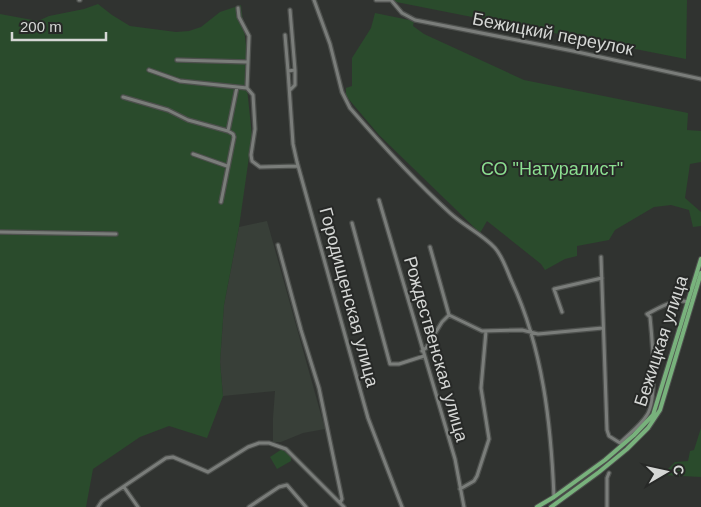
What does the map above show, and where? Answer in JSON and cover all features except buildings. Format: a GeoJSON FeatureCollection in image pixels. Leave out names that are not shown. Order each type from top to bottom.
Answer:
{"type":"FeatureCollection","features":[{"type":"Feature","properties":{"kind":"main road","name":"Бежицкая улица"},"geometry":{"type":"LineString","coordinates":[[553,506],[554,497],[605,460],[650,419],[656,406],[701,259]]}},
{"type":"Feature","properties":{"kind":"main road","name":"Бежицкая улица"},"geometry":{"type":"LineString","coordinates":[[553,506],[614,460],[648,428],[657,416],[701,273]]}},
{"type":"Feature","properties":{"kind":"main road"},"geometry":{"type":"LineString","coordinates":[[537,507],[554,497]]}},
{"type":"Feature","properties":{"kind":"street"},"geometry":{"type":"LineString","coordinates":[[314,0],[330,44],[342,92],[350,108],[426,190],[452,215],[495,249],[520,300],[532,332],[551,433],[554,497]]}},
{"type":"Feature","properties":{"kind":"street","name":"Бежицкий переулок"},"geometry":{"type":"LineString","coordinates":[[376,0],[390,0],[402,13],[415,20],[573,50],[701,79]]}},
{"type":"Feature","properties":{"kind":"street"},"geometry":{"type":"LineString","coordinates":[[238,8],[239,17],[249,36],[247,88],[253,95],[255,129],[251,155],[252,161],[260,167],[298,166]]}},
{"type":"Feature","properties":{"kind":"street","name":"Городищенская улица"},"geometry":{"type":"LineString","coordinates":[[290,10],[295,70],[295,82],[290,90]]}},
{"type":"Feature","properties":{"kind":"street","name":"Городищенская улица"},"geometry":{"type":"LineString","coordinates":[[286,35],[293,144],[298,166],[368,418],[402,507]]}},
{"type":"Feature","properties":{"kind":"street"},"geometry":{"type":"LineString","coordinates":[[177,60],[248,62]]}},
{"type":"Feature","properties":{"kind":"street"},"geometry":{"type":"LineString","coordinates":[[149,70],[180,81],[247,88]]}},
{"type":"Feature","properties":{"kind":"street"},"geometry":{"type":"LineString","coordinates":[[288,71],[295,70]]}},
{"type":"Feature","properties":{"kind":"street"},"geometry":{"type":"LineString","coordinates":[[228,131],[237,87]]}},
{"type":"Feature","properties":{"kind":"street"},"geometry":{"type":"LineString","coordinates":[[123,97],[168,110],[188,120],[232,133],[234,137],[221,202]]}},
{"type":"Feature","properties":{"kind":"street"},"geometry":{"type":"LineString","coordinates":[[193,154],[227,166]]}},
{"type":"Feature","properties":{"kind":"street","name":"Рождественская улица"},"geometry":{"type":"LineString","coordinates":[[379,200],[451,448],[464,507]]}},
{"type":"Feature","properties":{"kind":"street"},"geometry":{"type":"LineString","coordinates":[[352,223],[390,364],[398,364],[424,356]]}},
{"type":"Feature","properties":{"kind":"street"},"geometry":{"type":"LineString","coordinates":[[0,232],[116,234]]}},
{"type":"Feature","properties":{"kind":"street"},"geometry":{"type":"LineString","coordinates":[[278,245],[319,388],[342,499],[340,502]]}},
{"type":"Feature","properties":{"kind":"street"},"geometry":{"type":"LineString","coordinates":[[430,248],[449,315],[470,327],[486,332],[522,330],[543,334],[603,328]]}},
{"type":"Feature","properties":{"kind":"street"},"geometry":{"type":"LineString","coordinates":[[601,256],[607,430],[609,436],[620,443],[649,412],[653,390],[653,374],[650,317],[647,314],[678,301],[688,302]]}},
{"type":"Feature","properties":{"kind":"street"},"geometry":{"type":"LineString","coordinates":[[562,312],[554,289],[602,278]]}},
{"type":"Feature","properties":{"kind":"street"},"geometry":{"type":"LineString","coordinates":[[422,351],[449,315]]}},
{"type":"Feature","properties":{"kind":"street"},"geometry":{"type":"LineString","coordinates":[[460,489],[474,481],[477,476],[489,439],[481,388],[486,332]]}},
{"type":"Feature","properties":{"kind":"street"},"geometry":{"type":"LineString","coordinates":[[98,507],[102,501],[166,458],[173,457],[208,472],[248,447],[259,443],[269,443],[286,449],[344,507]]}},
{"type":"Feature","properties":{"kind":"street"},"geometry":{"type":"LineString","coordinates":[[607,507],[607,478],[610,473]]}},
{"type":"Feature","properties":{"kind":"street"},"geometry":{"type":"LineString","coordinates":[[250,507],[279,487],[287,485],[306,507]]}},
{"type":"Feature","properties":{"kind":"street"},"geometry":{"type":"LineString","coordinates":[[124,487],[138,507]]}},
{"type":"Feature","properties":{"kind":"shaded area"},"geometry":{"type":"Polygon","coordinates":[[[267,221],[325,429],[303,433],[281,442],[273,442],[275,391],[223,396],[220,362],[224,305],[239,227],[267,221]]]}},
{"type":"Feature","properties":{"kind":"green space"},"geometry":{"type":"Polygon","coordinates":[[[386,0],[687,0],[686,59],[386,0]]]}},
{"type":"Feature","properties":{"kind":"green space"},"geometry":{"type":"Polygon","coordinates":[[[98,4],[130,26],[176,32],[189,31],[201,27],[220,12],[241,5],[248,61],[247,88],[252,136],[239,227],[224,305],[220,362],[223,396],[207,438],[169,426],[140,437],[93,469],[86,507],[0,507],[0,14],[38,21],[49,16],[84,9],[98,4]]]}},
{"type":"Feature","properties":{"kind":"green space","name":"СО \"Натуралист\""},"geometry":{"type":"Polygon","coordinates":[[[375,13],[414,21],[413,26],[424,34],[524,80],[688,113],[687,130],[701,131],[701,162],[690,164],[685,198],[701,212],[701,226],[693,227],[689,210],[671,205],[654,207],[615,230],[609,240],[577,246],[577,256],[565,259],[545,270],[541,264],[487,221],[480,233],[379,135],[346,96],[346,88],[352,86],[352,58],[371,28],[375,13]]]}},
{"type":"Feature","properties":{"kind":"green space"},"geometry":{"type":"Polygon","coordinates":[[[701,428],[701,477],[662,475],[675,462],[688,461],[690,451],[694,450],[701,428]]]}},
{"type":"Feature","properties":{"kind":"green space"},"geometry":{"type":"Polygon","coordinates":[[[282,449],[291,457],[291,461],[277,469],[270,457],[282,449]]]}}]}
